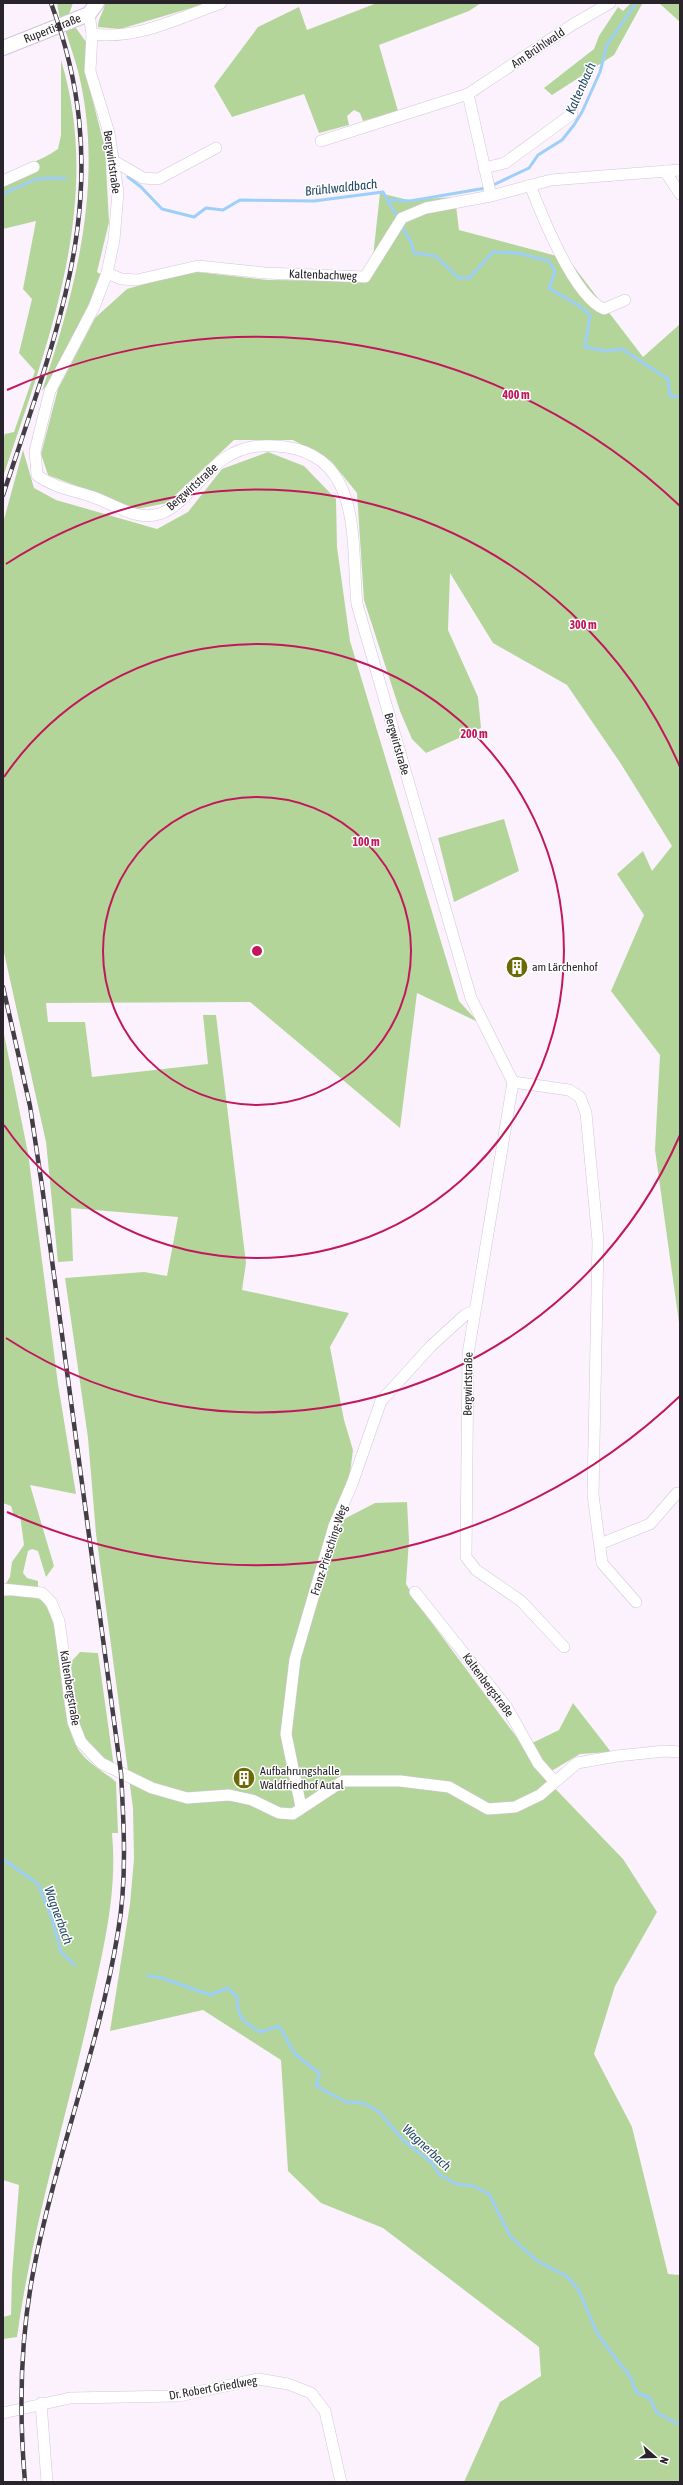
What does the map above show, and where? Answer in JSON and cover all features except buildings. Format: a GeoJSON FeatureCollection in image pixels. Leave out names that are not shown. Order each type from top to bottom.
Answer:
{"type":"FeatureCollection","features":[{"type":"Feature","properties":{"kind":"main road","name":"Rupertistraße"},"geometry":{"type":"LineString","coordinates":[[3,48],[93,9]]}},
{"type":"Feature","properties":{"kind":"street"},"geometry":{"type":"LineString","coordinates":[[92,34],[111,37],[139,33],[221,3]]}},
{"type":"Feature","properties":{"kind":"street","name":"Am Brühlwald"},"geometry":{"type":"LineString","coordinates":[[321,141],[468,94],[572,25],[610,3]]}},
{"type":"Feature","properties":{"kind":"street","name":"Bergwirtstraße"},"geometry":{"type":"LineString","coordinates":[[93,9],[90,71],[109,134],[114,161],[118,192],[114,240],[107,273],[94,307],[50,391],[35,451],[37,475],[50,485],[93,497],[133,514],[146,516],[159,514],[172,508],[205,473],[224,458],[245,447],[269,444],[292,448],[315,458],[333,474],[346,495],[352,518],[353,566],[357,604],[471,998],[514,1082],[473,1311],[468,1354],[466,1557],[476,1570],[521,1601],[564,1647]]}},
{"type":"Feature","properties":{"kind":"street"},"geometry":{"type":"LineString","coordinates":[[468,94],[490,196]]}},
{"type":"Feature","properties":{"kind":"street"},"geometry":{"type":"LineString","coordinates":[[484,168],[505,163],[572,114]]}},
{"type":"Feature","properties":{"kind":"street"},"geometry":{"type":"LineString","coordinates":[[114,161],[143,178],[158,179],[216,148]]}},
{"type":"Feature","properties":{"kind":"street"},"geometry":{"type":"LineString","coordinates":[[3,180],[34,167]]}},
{"type":"Feature","properties":{"kind":"street","name":"Kaltenbachweg"},"geometry":{"type":"LineString","coordinates":[[107,273],[121,279],[137,280],[198,266],[265,273],[365,277],[381,249],[402,218],[426,208],[490,196],[550,180],[680,170]]}},
{"type":"Feature","properties":{"kind":"street"},"geometry":{"type":"LineString","coordinates":[[665,171],[680,194]]}},
{"type":"Feature","properties":{"kind":"street"},"geometry":{"type":"LineString","coordinates":[[530,185],[547,228],[584,293],[596,306],[604,310],[625,300]]}},
{"type":"Feature","properties":{"kind":"street"},"geometry":{"type":"LineString","coordinates":[[514,1082],[569,1090],[580,1097],[586,1112],[598,1241],[593,1495],[602,1563],[636,1602]]}},
{"type":"Feature","properties":{"kind":"street","name":"Franz-Priesching-Weg"},"geometry":{"type":"LineString","coordinates":[[301,1807],[286,1734],[295,1659],[334,1526],[352,1484],[381,1401],[431,1346],[465,1315],[473,1311]]}},
{"type":"Feature","properties":{"kind":"street"},"geometry":{"type":"LineString","coordinates":[[600,1544],[650,1524],[676,1494]]}},
{"type":"Feature","properties":{"kind":"street","name":"Kaltenbergstraße"},"geometry":{"type":"LineString","coordinates":[[3,1589],[42,1593],[51,1602],[59,1621],[73,1722],[81,1742],[101,1763],[152,1788],[186,1798],[229,1795],[252,1800],[279,1813],[293,1814],[301,1807],[343,1781],[400,1781],[449,1787],[488,1809],[515,1806],[540,1795],[554,1781],[577,1763],[617,1756],[665,1751],[680,1752]]}},
{"type":"Feature","properties":{"kind":"street","name":"Kaltenbergstraße"},"geometry":{"type":"LineString","coordinates":[[416,1592],[506,1706],[538,1762],[554,1781]]}},
{"type":"Feature","properties":{"kind":"street","name":"Dr. Robert Griedlweg"},"geometry":{"type":"LineString","coordinates":[[3,2413],[41,2403],[70,2398],[179,2396],[258,2379],[288,2384],[310,2393],[326,2411],[341,2482]]}},
{"type":"Feature","properties":{"kind":"street"},"geometry":{"type":"LineString","coordinates":[[41,2403],[47,2482]]}},
{"type":"Feature","properties":{"kind":"green space"},"geometry":{"type":"Polygon","coordinates":[[[57,3],[73,3],[68,17],[60,20],[57,3]]]}},
{"type":"Feature","properties":{"kind":"green space"},"geometry":{"type":"Polygon","coordinates":[[[105,3],[208,3],[120,29],[98,27],[105,3]]]}},
{"type":"Feature","properties":{"kind":"green space"},"geometry":{"type":"Polygon","coordinates":[[[377,3],[481,3],[469,11],[379,45],[398,111],[363,121],[360,113],[354,110],[347,116],[349,125],[319,133],[304,94],[232,117],[214,86],[258,27],[299,7],[307,30],[377,3]]]}},
{"type":"Feature","properties":{"kind":"green space"},"geometry":{"type":"Polygon","coordinates":[[[631,3],[646,3],[642,4],[614,55],[552,95],[544,88],[594,49],[599,36],[618,7],[623,11],[631,3]]]}},
{"type":"Feature","properties":{"kind":"green space"},"geometry":{"type":"Polygon","coordinates":[[[659,3],[680,3],[680,22],[659,3]]]}},
{"type":"Feature","properties":{"kind":"green space"},"geometry":{"type":"Polygon","coordinates":[[[69,26],[76,28],[86,42],[85,71],[105,148],[109,222],[97,272],[102,275],[54,376],[42,391],[66,313],[83,233],[87,193],[89,152],[86,112],[78,71],[64,27],[69,26]]]}},
{"type":"Feature","properties":{"kind":"green space"},"geometry":{"type":"Polygon","coordinates":[[[61,60],[73,113],[76,166],[73,219],[65,271],[52,323],[37,375],[3,477],[3,440],[5,434],[14,432],[35,371],[19,353],[32,299],[23,289],[36,221],[3,229],[3,176],[45,157],[58,149],[61,135],[61,60]]]}},
{"type":"Feature","properties":{"kind":"green space"},"geometry":{"type":"Polygon","coordinates":[[[380,193],[408,200],[455,197],[459,230],[568,259],[643,357],[680,324],[680,1330],[655,1150],[660,1055],[611,991],[644,915],[617,874],[643,851],[652,871],[672,846],[621,764],[567,685],[493,643],[450,573],[448,630],[478,697],[481,728],[426,753],[412,739],[400,711],[364,600],[357,493],[331,461],[293,440],[234,440],[167,503],[137,509],[48,475],[41,454],[58,389],[95,318],[127,289],[189,271],[268,280],[362,281],[373,257],[380,193]]]}},
{"type":"Feature","properties":{"kind":"green space"},"geometry":{"type":"Polygon","coordinates":[[[23,450],[34,488],[56,500],[157,529],[188,512],[222,469],[268,452],[304,466],[336,499],[337,547],[350,641],[459,1001],[478,1022],[417,993],[400,1128],[250,1002],[46,1003],[48,1022],[85,1022],[92,1077],[208,1064],[203,1015],[216,1015],[246,1263],[242,1290],[349,1313],[330,1347],[344,1420],[353,1450],[344,1519],[375,1503],[407,1502],[409,1540],[406,1584],[423,1611],[524,1747],[559,1730],[573,1703],[611,1752],[580,1754],[543,1776],[623,1859],[657,1912],[615,1986],[594,2054],[632,2127],[668,2274],[680,2275],[680,2482],[464,2482],[500,2402],[541,2376],[539,2347],[383,2228],[321,2203],[288,2171],[281,2060],[203,2010],[110,2031],[130,1904],[134,1859],[133,1808],[96,1534],[88,1438],[65,1278],[144,1272],[167,1276],[178,1217],[71,1208],[73,1261],[58,1262],[46,1142],[3,948],[3,523],[23,450]]]}},
{"type":"Feature","properties":{"kind":"green space"},"geometry":{"type":"Polygon","coordinates":[[[504,819],[519,871],[454,902],[438,838],[504,819]]]}},
{"type":"Feature","properties":{"kind":"green space"},"geometry":{"type":"Polygon","coordinates":[[[3,1029],[28,1153],[58,1384],[76,1494],[30,1485],[54,1566],[46,1577],[38,1551],[32,1549],[28,1551],[23,1573],[27,1578],[38,1581],[38,1587],[5,1585],[10,1577],[12,1562],[24,1545],[20,1515],[14,1516],[11,1506],[3,1503],[3,1029]]]}},
{"type":"Feature","properties":{"kind":"green space"},"geometry":{"type":"Polygon","coordinates":[[[3,1596],[34,1597],[42,1601],[50,1613],[55,1630],[67,1717],[73,1737],[84,1757],[116,1782],[118,1833],[112,1833],[113,1879],[104,1947],[80,2055],[31,2255],[17,2337],[3,2339],[3,2317],[11,2315],[12,2276],[19,2185],[3,2180],[3,1596]]]}},
{"type":"Feature","properties":{"kind":"green space"},"geometry":{"type":"Polygon","coordinates":[[[80,1652],[98,1653],[114,1767],[87,1743],[80,1729],[70,1663],[80,1652]]]}},
{"type":"Feature","properties":{"kind":"waterway","name":"Kaltenbach"},"geometry":{"type":"LineString","coordinates":[[491,186],[529,168],[538,155],[562,140],[574,125],[582,112],[600,72],[607,45],[636,3]]}},
{"type":"Feature","properties":{"kind":"waterway","name":"Brühlwaldbach"},"geometry":{"type":"LineString","coordinates":[[128,177],[141,187],[162,209],[194,217],[206,208],[223,210],[240,200],[314,201],[383,192],[398,218]]}},
{"type":"Feature","properties":{"kind":"waterway","name":"Brühlwaldbach"},"geometry":{"type":"LineString","coordinates":[[3,194],[36,179],[65,178]]}},
{"type":"Feature","properties":{"kind":"waterway","name":"Kaltenbach"},"geometry":{"type":"LineString","coordinates":[[389,200],[410,201],[486,188]]}},
{"type":"Feature","properties":{"kind":"waterway","name":"Brühlwaldbach"},"geometry":{"type":"LineString","coordinates":[[401,225],[411,242],[414,253],[435,256],[459,278],[469,278],[493,252],[517,253],[549,261],[555,272],[549,288],[575,303],[590,315],[585,347],[605,351],[622,349],[668,379],[670,396],[680,397]]}},
{"type":"Feature","properties":{"kind":"waterway","name":"Wagnerbach"},"geometry":{"type":"LineString","coordinates":[[3,1859],[38,1884],[52,1919],[61,1952],[75,1965]]}},
{"type":"Feature","properties":{"kind":"waterway","name":"Wagnerbach"},"geometry":{"type":"LineString","coordinates":[[148,1976],[158,1977],[211,1995],[228,1988],[237,1997],[238,2010],[242,2018],[249,2025],[260,2032],[279,2026],[295,2054],[320,2074],[316,2086],[346,2102],[363,2103],[378,2111],[403,2140],[431,2162],[439,2174],[456,2184],[473,2186],[489,2194],[510,2236],[536,2260],[568,2277],[579,2291],[598,2335],[631,2378],[636,2392],[650,2398],[656,2412],[680,2425]]}},
{"type":"Feature","properties":{"kind":"railway"},"geometry":{"type":"LineString","coordinates":[[3,495],[44,371],[61,311],[74,252],[81,193],[80,132],[71,69],[51,3]]}},
{"type":"Feature","properties":{"kind":"railway"},"geometry":{"type":"LineString","coordinates":[[3,987],[30,1106],[42,1186],[121,1773],[124,1833],[123,1893],[110,1975],[89,2061],[42,2230],[33,2273],[25,2325],[21,2404],[25,2482]]}},
{"type":"Feature","properties":{"kind":"place","name":"am Lärchenhof"},"geometry":{"type":"Point","coordinates":[517,967]}},
{"type":"Feature","properties":{"kind":"place","name":"Aufbahrungshalle Waldfriedhof Autal"},"geometry":{"type":"Point","coordinates":[244,1778]}}]}
